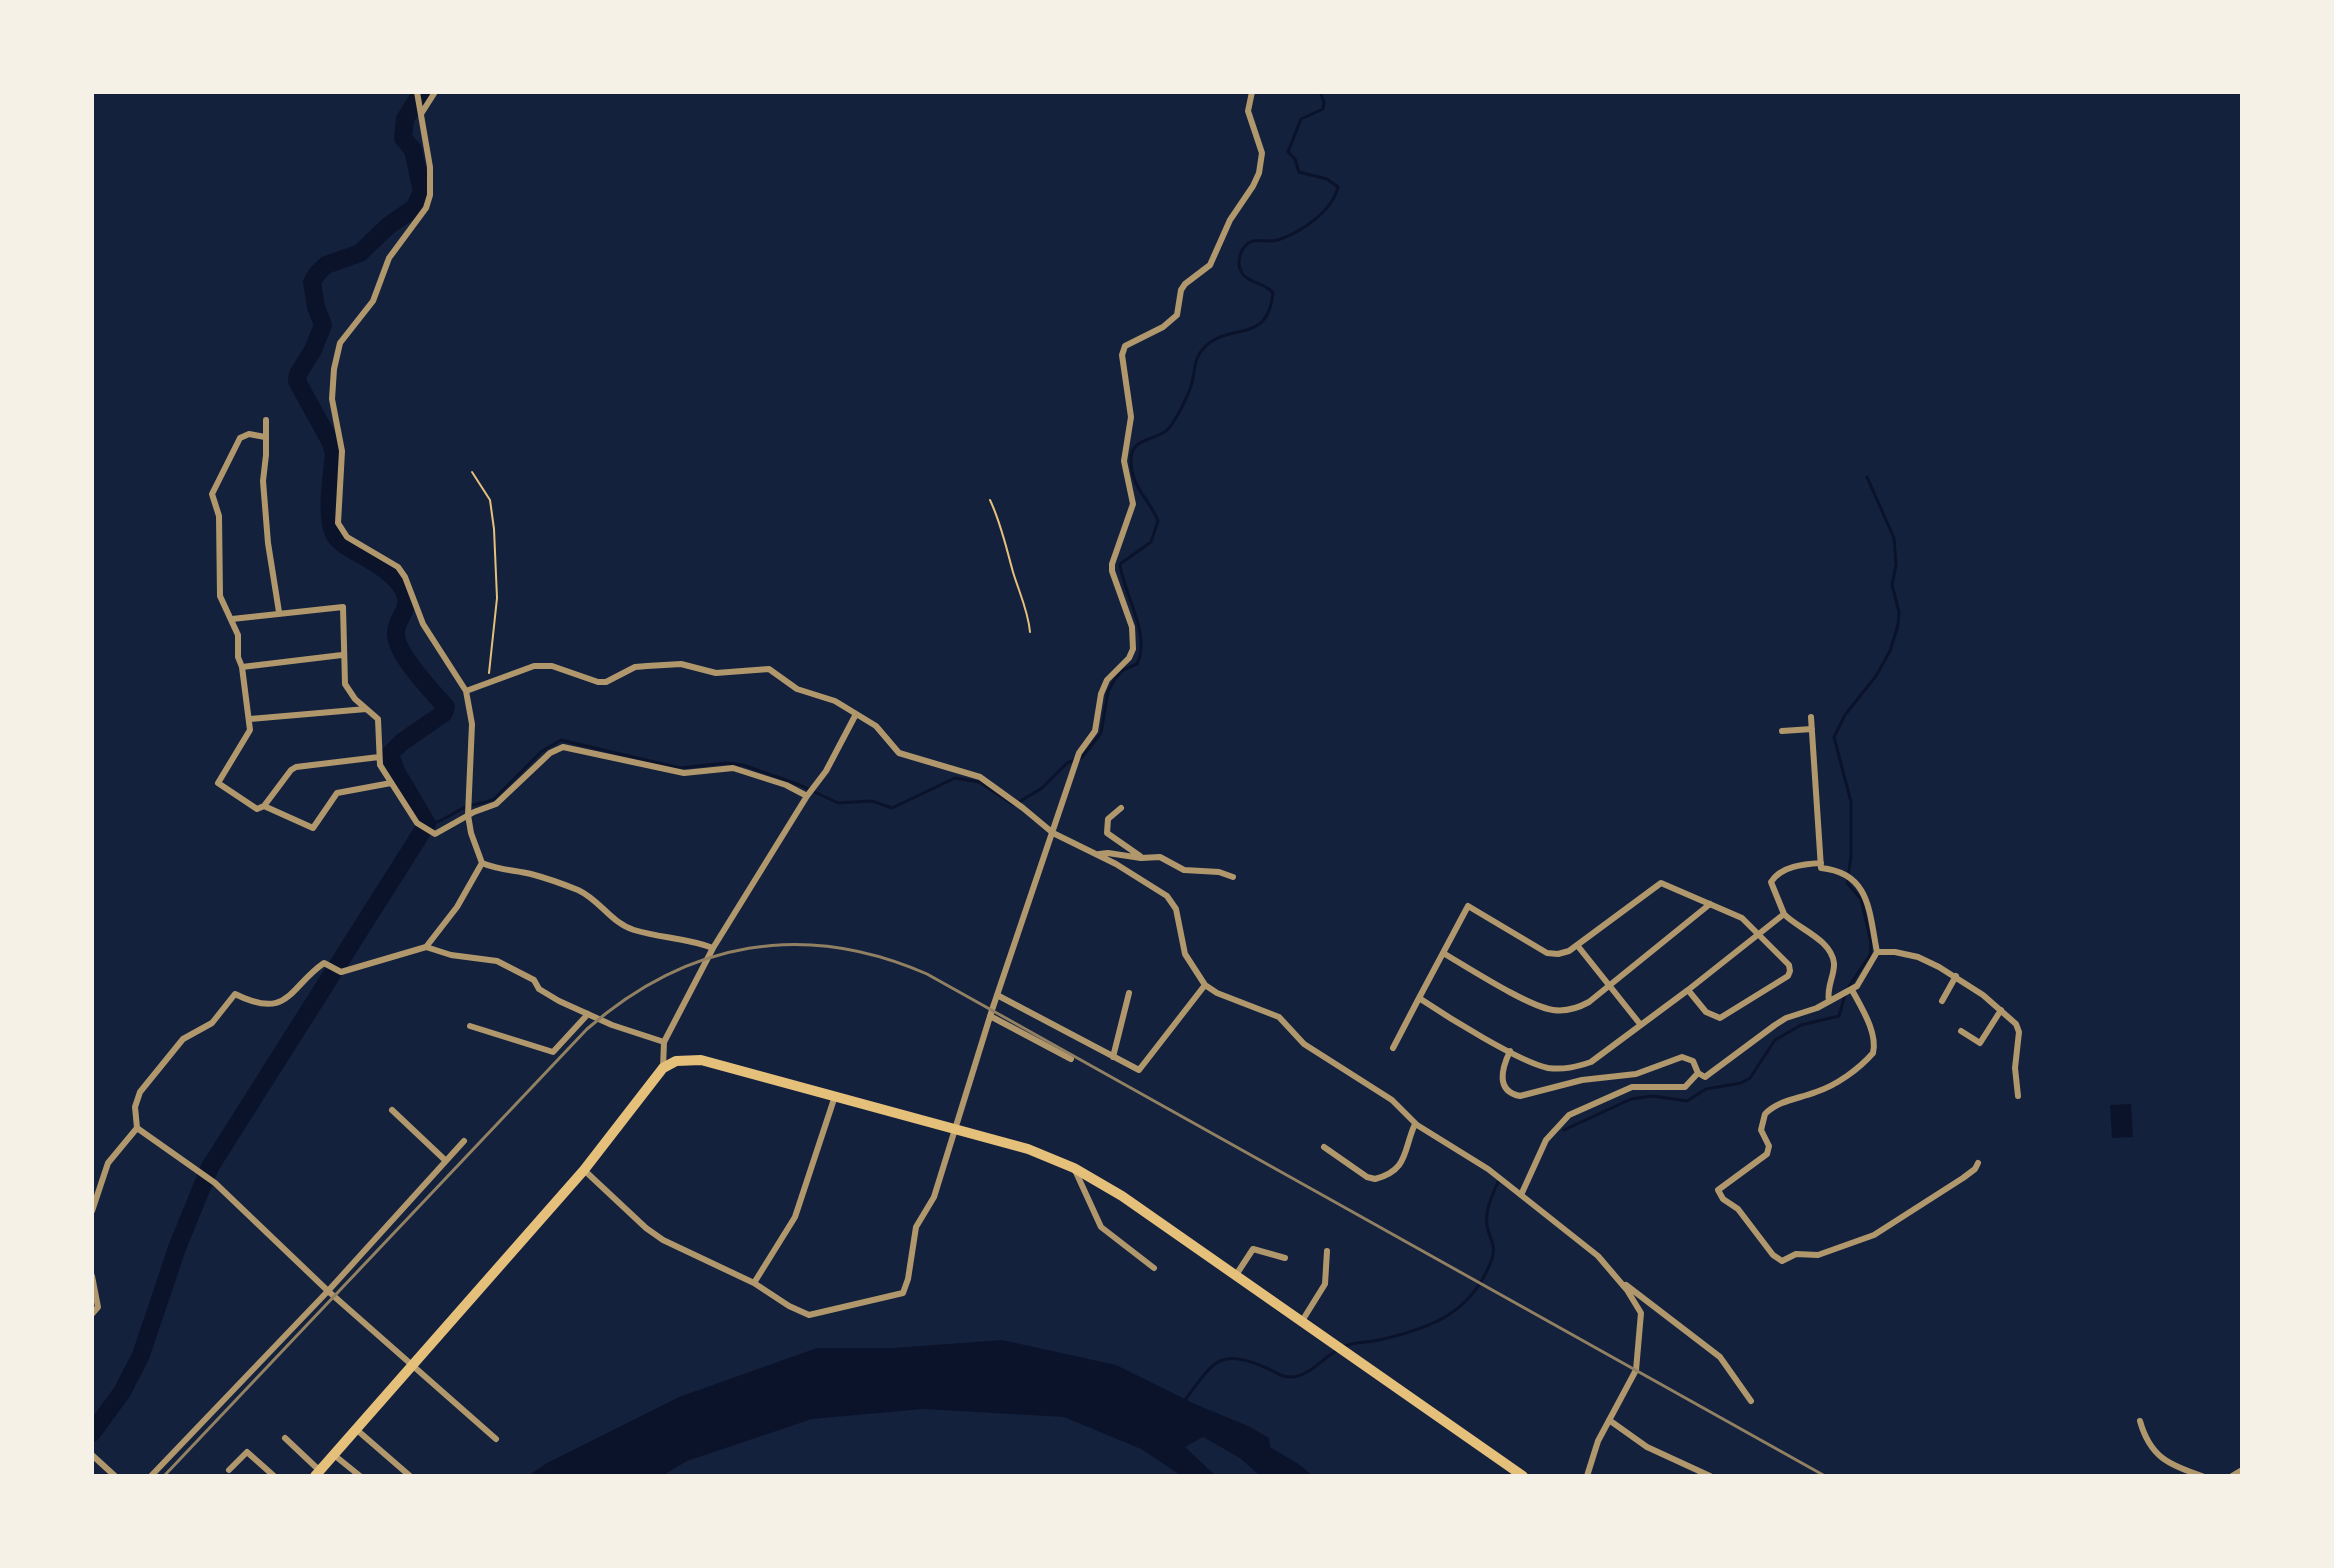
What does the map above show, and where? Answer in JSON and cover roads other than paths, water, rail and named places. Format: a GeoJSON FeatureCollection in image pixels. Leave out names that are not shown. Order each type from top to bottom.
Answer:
{"type":"FeatureCollection","features":[{"type":"Feature","properties":{"kind":"main road"},"geometry":{"type":"LineString","coordinates":[[318,1473],[584,1170],[663,1068],[676,1061],[701,1060],[1028,1149],[1074,1168],[1122,1196],[1523,1476]]}},
{"type":"Feature","properties":{"kind":"street"},"geometry":{"type":"LineString","coordinates":[[417,92],[430,167],[430,195],[426,208],[389,258],[373,301],[340,343],[334,369],[332,399],[342,451],[338,523],[347,537],[398,567],[423,624],[466,691],[472,724],[468,813],[471,833],[482,863],[496,869],[530,874],[578,890],[616,921],[635,930],[679,937],[713,948]]}},
{"type":"Feature","properties":{"kind":"street"},"geometry":{"type":"LineString","coordinates":[[421,114],[435,92]]}},
{"type":"Feature","properties":{"kind":"street"},"geometry":{"type":"LineString","coordinates":[[584,1170],[663,1240],[754,1283],[809,1315],[903,1293],[916,1227],[934,1197],[990,1016],[1079,753],[1097,726],[1101,694],[1112,672],[1129,658],[1133,649],[1132,626],[1112,571],[1133,504],[1124,461],[1131,417],[1122,355],[1125,346],[1163,327],[1177,315],[1181,290],[1210,265],[1230,220],[1253,186],[1262,153],[1248,111],[1248,97],[1252,92]]}},
{"type":"Feature","properties":{"kind":"street"},"geometry":{"type":"LineString","coordinates":[[266,420],[264,496],[279,612]]}},
{"type":"Feature","properties":{"kind":"street"},"geometry":{"type":"LineString","coordinates":[[265,437],[249,434],[240,438],[213,489],[220,526],[220,596],[238,635],[238,657],[250,719],[248,737],[218,783],[254,808],[264,806],[313,828],[337,793],[391,783]]}},
{"type":"Feature","properties":{"kind":"street"},"geometry":{"type":"LineString","coordinates":[[232,619],[343,607],[342,655],[347,690],[378,719],[379,757],[391,783],[419,826],[435,834],[468,813],[496,804],[550,753],[563,747],[684,773],[733,768],[810,792]]}},
{"type":"Feature","properties":{"kind":"street"},"geometry":{"type":"LineString","coordinates":[[242,667],[342,655]]}},
{"type":"Feature","properties":{"kind":"street"},"geometry":{"type":"LineString","coordinates":[[466,691],[534,666],[552,666],[598,682],[606,682],[635,667],[647,666],[681,664],[716,673],[769,669],[797,689],[835,701],[876,726],[899,753],[980,777],[1053,833],[1116,864],[1172,901],[1185,954],[1205,985],[1217,993],[1279,1017],[1304,1044],[1392,1100],[1415,1124],[1488,1169],[1598,1256],[1621,1282],[1638,1308],[1641,1320],[1636,1370],[1598,1441],[1587,1476]]}},
{"type":"Feature","properties":{"kind":"street"},"geometry":{"type":"LineString","coordinates":[[250,719],[368,709]]}},
{"type":"Feature","properties":{"kind":"street"},"geometry":{"type":"LineString","coordinates":[[663,1068],[664,1042],[713,948],[826,771],[856,714]]}},
{"type":"Feature","properties":{"kind":"street"},"geometry":{"type":"LineString","coordinates":[[1510,1051],[1502,1070],[1502,1079],[1507,1090],[1520,1096],[1582,1080],[1636,1074],[1682,1057],[1693,1061],[1698,1073],[1705,1077],[1775,1025],[1857,986],[1877,952],[1869,910],[1859,884],[1847,874],[1821,868],[1811,717]]}},
{"type":"Feature","properties":{"kind":"street"},"geometry":{"type":"LineString","coordinates":[[1782,731],[1812,729]]}},
{"type":"Feature","properties":{"kind":"street"},"geometry":{"type":"LineString","coordinates":[[264,806],[296,767],[379,757]]}},
{"type":"Feature","properties":{"kind":"street"},"geometry":{"type":"LineString","coordinates":[[1121,808],[1108,819],[1107,833],[1143,858]]}},
{"type":"Feature","properties":{"kind":"street"},"geometry":{"type":"LineString","coordinates":[[1095,855],[1160,857],[1184,870],[1219,872],[1233,877]]}},
{"type":"Feature","properties":{"kind":"street"},"geometry":{"type":"LineString","coordinates":[[426,947],[457,907],[482,863]]}},
{"type":"Feature","properties":{"kind":"street"},"geometry":{"type":"LineString","coordinates":[[1821,863],[1799,865],[1772,879],[1772,887],[1784,914],[1812,933],[1832,957],[1834,965],[1829,1001]]}},
{"type":"Feature","properties":{"kind":"street"},"geometry":{"type":"LineString","coordinates":[[1393,1048],[1468,906],[1547,953],[1558,954],[1569,951],[1661,883],[1742,918],[1789,965],[1788,976],[1781,982],[1720,1018],[1706,1012],[1688,990]]}},
{"type":"Feature","properties":{"kind":"street"},"geometry":{"type":"LineString","coordinates":[[1443,953],[1533,1004],[1554,1011],[1579,1007],[1610,986],[1710,904]]}},
{"type":"Feature","properties":{"kind":"street"},"geometry":{"type":"LineString","coordinates":[[1419,998],[1510,1051],[1544,1067],[1573,1068],[1591,1062],[1784,914]]}},
{"type":"Feature","properties":{"kind":"street"},"geometry":{"type":"LineString","coordinates":[[1577,945],[1640,1024]]}},
{"type":"Feature","properties":{"kind":"street"},"geometry":{"type":"LineString","coordinates":[[92,1211],[108,1163],[137,1128],[136,1098],[183,1039],[212,1023],[235,994],[257,1003],[275,1003],[288,998],[324,963],[341,972],[426,947],[451,955],[497,961],[534,980],[544,993],[588,1014],[664,1042]]}},
{"type":"Feature","properties":{"kind":"street"},"geometry":{"type":"LineString","coordinates":[[1877,952],[1918,957],[1956,976],[2001,1010],[2018,1028],[2015,1068],[2018,1096]]}},
{"type":"Feature","properties":{"kind":"street"},"geometry":{"type":"LineString","coordinates":[[1942,1001],[1956,976]]}},
{"type":"Feature","properties":{"kind":"street"},"geometry":{"type":"LineString","coordinates":[[997,995],[1135,1070],[1144,1067],[1205,985]]}},
{"type":"Feature","properties":{"kind":"street"},"geometry":{"type":"LineString","coordinates":[[1852,990],[1873,1037],[1873,1053],[1835,1083],[1813,1094],[1779,1104],[1765,1114],[1761,1130],[1769,1146],[1767,1154],[1718,1190],[1723,1199],[1738,1209],[1773,1255],[1782,1261],[1796,1254],[1818,1255],[1874,1235],[1963,1178],[1978,1163]]}},
{"type":"Feature","properties":{"kind":"street"},"geometry":{"type":"LineString","coordinates":[[1113,1057],[1129,993]]}},
{"type":"Feature","properties":{"kind":"street"},"geometry":{"type":"LineString","coordinates":[[1961,1031],[1980,1043],[2001,1010]]}},
{"type":"Feature","properties":{"kind":"street"},"geometry":{"type":"LineString","coordinates":[[470,1026],[553,1052],[588,1014]]}},
{"type":"Feature","properties":{"kind":"street"},"geometry":{"type":"LineString","coordinates":[[990,1016],[1071,1059]]}},
{"type":"Feature","properties":{"kind":"street"},"geometry":{"type":"LineString","coordinates":[[1521,1195],[1546,1140],[1569,1115],[1632,1087],[1685,1087],[1698,1073]]}},
{"type":"Feature","properties":{"kind":"street"},"geometry":{"type":"LineString","coordinates":[[754,1283],[795,1217],[835,1095]]}},
{"type":"Feature","properties":{"kind":"street"},"geometry":{"type":"LineString","coordinates":[[392,1110],[446,1161]]}},
{"type":"Feature","properties":{"kind":"street"},"geometry":{"type":"LineString","coordinates":[[1324,1147],[1367,1177],[1375,1179],[1396,1170],[1407,1153],[1415,1124]]}},
{"type":"Feature","properties":{"kind":"street"},"geometry":{"type":"LineString","coordinates":[[137,1128],[211,1179],[328,1291],[496,1439]]}},
{"type":"Feature","properties":{"kind":"street"},"geometry":{"type":"LineString","coordinates":[[151,1476],[328,1291],[464,1141]]}},
{"type":"Feature","properties":{"kind":"street"},"geometry":{"type":"LineString","coordinates":[[1074,1168],[1101,1227],[1154,1268]]}},
{"type":"Feature","properties":{"kind":"street"},"geometry":{"type":"LineString","coordinates":[[1236,1275],[1253,1249],[1285,1258]]}},
{"type":"Feature","properties":{"kind":"street"},"geometry":{"type":"LineString","coordinates":[[1302,1321],[1325,1284],[1327,1251]]}},
{"type":"Feature","properties":{"kind":"street"},"geometry":{"type":"LineString","coordinates":[[92,1276],[98,1307],[92,1314]]}},
{"type":"Feature","properties":{"kind":"street"},"geometry":{"type":"LineString","coordinates":[[1621,1282],[1720,1357],[1751,1401]]}},
{"type":"Feature","properties":{"kind":"street"},"geometry":{"type":"LineString","coordinates":[[1609,1420],[1647,1447],[1710,1476]]}},
{"type":"Feature","properties":{"kind":"street"},"geometry":{"type":"LineString","coordinates":[[2140,1421],[2159,1458],[2202,1476]]}},
{"type":"Feature","properties":{"kind":"street"},"geometry":{"type":"LineString","coordinates":[[357,1430],[410,1476]]}},
{"type":"Feature","properties":{"kind":"street"},"geometry":{"type":"LineString","coordinates":[[285,1438],[318,1473]]}},
{"type":"Feature","properties":{"kind":"street"},"geometry":{"type":"LineString","coordinates":[[229,1470],[247,1452],[274,1476]]}},
{"type":"Feature","properties":{"kind":"street"},"geometry":{"type":"LineString","coordinates":[[92,1455],[115,1476]]}},
{"type":"Feature","properties":{"kind":"street"},"geometry":{"type":"LineString","coordinates":[[334,1455],[360,1476]]}},
{"type":"Feature","properties":{"kind":"street"},"geometry":{"type":"LineString","coordinates":[[2232,1476],[2242,1470]]}},
{"type":"Feature","properties":{"kind":"water"},"geometry":{"type":"Polygon","coordinates":[[[2131,1104],[2133,1137],[2112,1138],[2110,1105],[2131,1104]]]}},
{"type":"Feature","properties":{"kind":"water"},"geometry":{"type":"Polygon","coordinates":[[[1002,1340],[1116,1365],[1248,1426],[1269,1438],[1270,1447],[1313,1476],[1260,1476],[1240,1458],[1203,1437],[1185,1447],[1216,1476],[1182,1476],[1141,1449],[1064,1417],[923,1409],[812,1419],[687,1461],[662,1476],[528,1476],[547,1463],[679,1397],[817,1348],[893,1348],[1002,1340]]]}},
{"type":"Feature","properties":{"kind":"waterway"},"geometry":{"type":"LineString","coordinates":[[92,1433],[122,1392],[141,1355],[177,1248],[210,1167],[427,824],[396,771],[390,754],[444,713],[446,707],[415,672],[397,641],[397,625],[406,605],[401,586],[386,571],[344,545],[334,534],[330,506],[334,454],[297,381],[323,325],[312,282],[317,274],[326,265],[360,253],[388,226],[414,208],[422,192],[413,150],[403,138],[405,119],[422,92]]}},
{"type":"Feature","properties":{"kind":"waterway"},"geometry":{"type":"LineString","coordinates":[[427,824],[494,799],[542,751],[561,740],[680,768],[726,763],[743,765],[800,785],[838,803],[872,801],[892,808],[955,778],[979,782],[1014,805],[1042,788],[1067,763],[1082,757],[1101,733],[1108,692],[1115,679],[1123,670],[1137,664],[1141,653],[1139,627],[1120,564],[1151,542],[1158,521],[1137,486],[1132,470],[1132,453],[1139,444],[1166,431],[1173,423],[1188,394],[1196,361],[1203,349],[1213,340],[1255,327],[1269,310],[1273,293],[1245,277],[1240,269],[1239,259],[1245,246],[1253,241],[1278,240],[1296,232],[1322,213],[1335,196],[1338,187],[1327,179],[1299,172],[1295,159],[1288,152],[1301,119],[1323,109],[1320,92]]}},
{"type":"Feature","properties":{"kind":"waterway"},"geometry":{"type":"LineString","coordinates":[[1848,988],[1870,955],[1871,943],[1861,899],[1847,883],[1851,857],[1851,802],[1834,737],[1845,715],[1876,676],[1890,651],[1899,612],[1892,585],[1896,565],[1894,538],[1867,477]]}},
{"type":"Feature","properties":{"kind":"waterway"},"geometry":{"type":"LineString","coordinates":[[1564,1130],[1631,1099],[1653,1096],[1687,1101],[1706,1089],[1741,1083],[1750,1078],[1775,1040],[1801,1025],[1839,1016],[1845,995]]}},
{"type":"Feature","properties":{"kind":"waterway"},"geometry":{"type":"LineString","coordinates":[[1343,1347],[1398,1335],[1433,1323],[1448,1315],[1473,1293],[1492,1259],[1493,1247],[1487,1218],[1498,1182]]}},
{"type":"Feature","properties":{"kind":"waterway"},"geometry":{"type":"LineString","coordinates":[[1184,1401],[1209,1369],[1225,1359],[1248,1361],[1293,1377],[1310,1370],[1336,1351]]}},
{"type":"Feature","properties":{"kind":"railway"},"geometry":{"type":"LineString","coordinates":[[164,1476],[587,1029],[626,999],[665,976],[707,959],[749,948],[792,944],[836,947],[881,957],[927,974],[1825,1476]]}}]}
